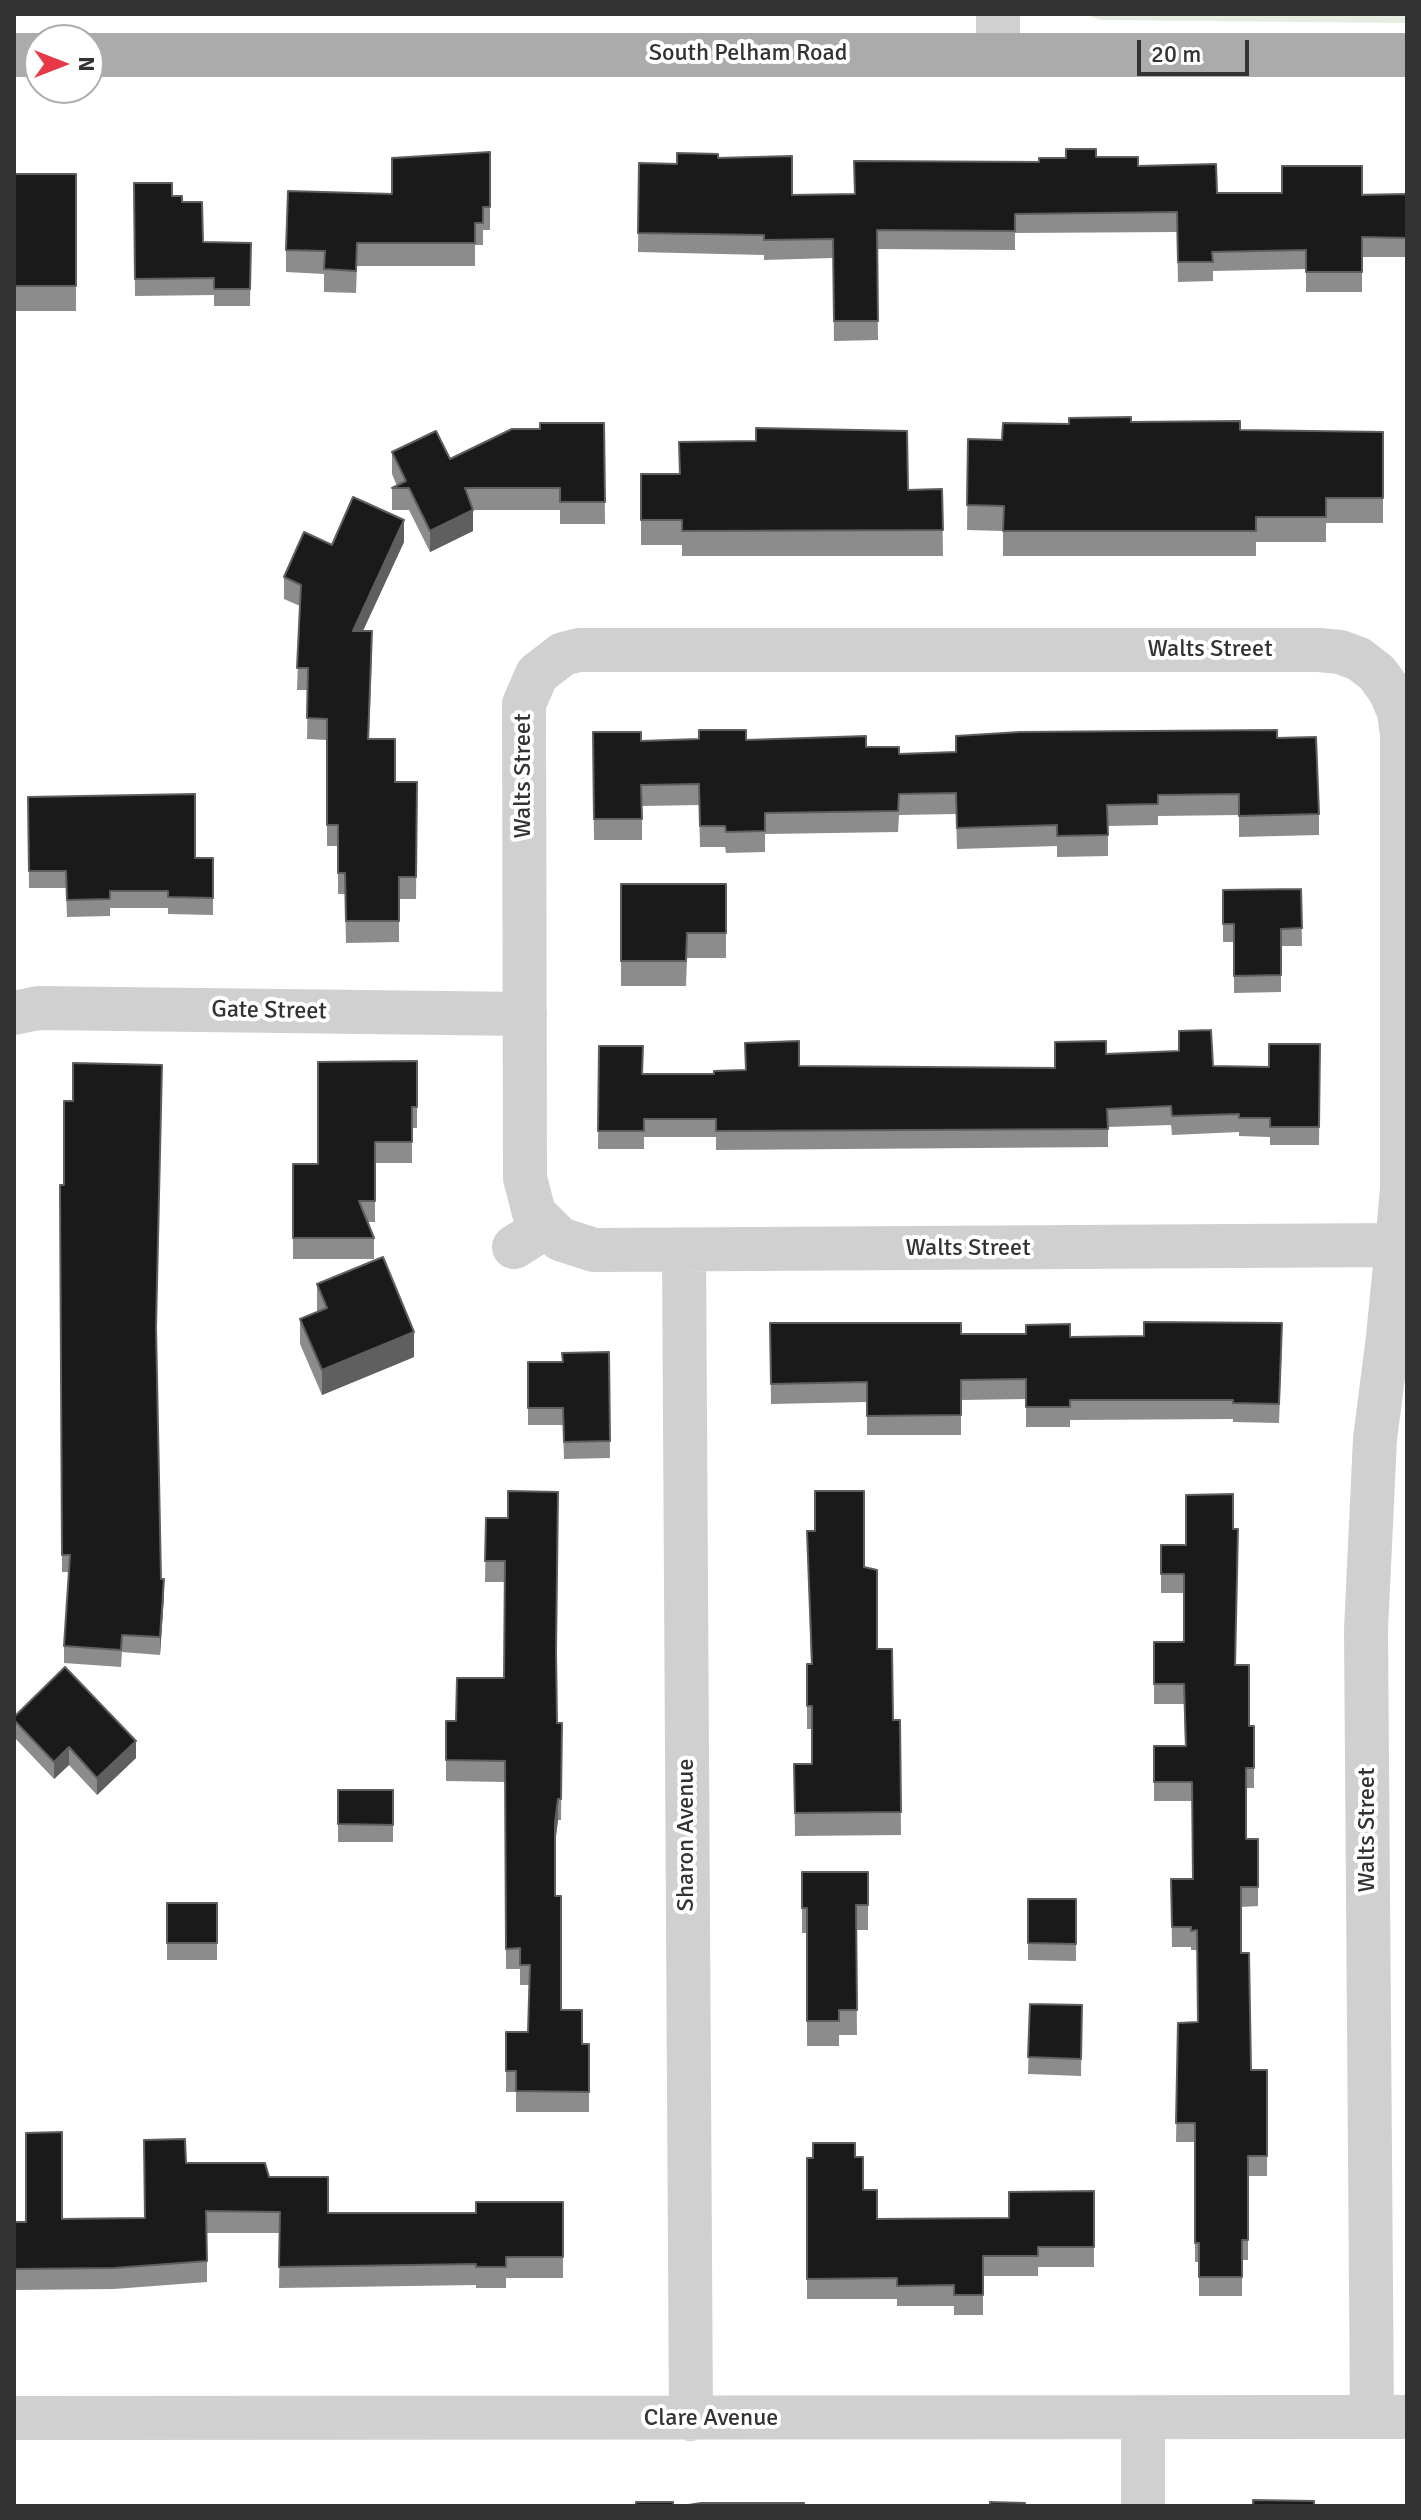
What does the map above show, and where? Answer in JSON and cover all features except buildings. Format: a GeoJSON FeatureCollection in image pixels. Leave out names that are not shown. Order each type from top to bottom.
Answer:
{"type":"FeatureCollection","features":[{"type":"Feature","properties":{"kind":"main road","name":"South Pelham Road"},"geometry":{"type":"LineString","coordinates":[[104,55],[998,34],[1407,55]]}},
{"type":"Feature","properties":{"kind":"street","name":"Walts Street"},"geometry":{"type":"LineString","coordinates":[[1390,2417],[1366,1630],[1375,1439],[1397,1245],[1402,1189],[1402,735],[1395,675],[1340,652],[1319,650],[579,650],[534,654],[524,704],[525,1178],[534,1213],[530,1237],[594,1250],[684,1251],[1397,1245]]}},
{"type":"Feature","properties":{"kind":"street","name":"Gate Street"},"geometry":{"type":"LineString","coordinates":[[14,1013],[38,1008],[525,1014]]}},
{"type":"Feature","properties":{"kind":"street","name":"Sharon Avenue"},"geometry":{"type":"LineString","coordinates":[[684,1251],[691,2419]]}},
{"type":"Feature","properties":{"kind":"street","name":"Clare Avenue"},"geometry":{"type":"LineString","coordinates":[[14,2418],[1390,2417]]}},
{"type":"Feature","properties":{"kind":"street"},"geometry":{"type":"LineString","coordinates":[[1143,2419],[1143,2506]]}},
{"type":"Feature","properties":{"kind":"shaded area"},"geometry":{"type":"Polygon","coordinates":[[[1084,14],[1407,14],[1407,23],[1101,20],[1084,14]]]}}]}
